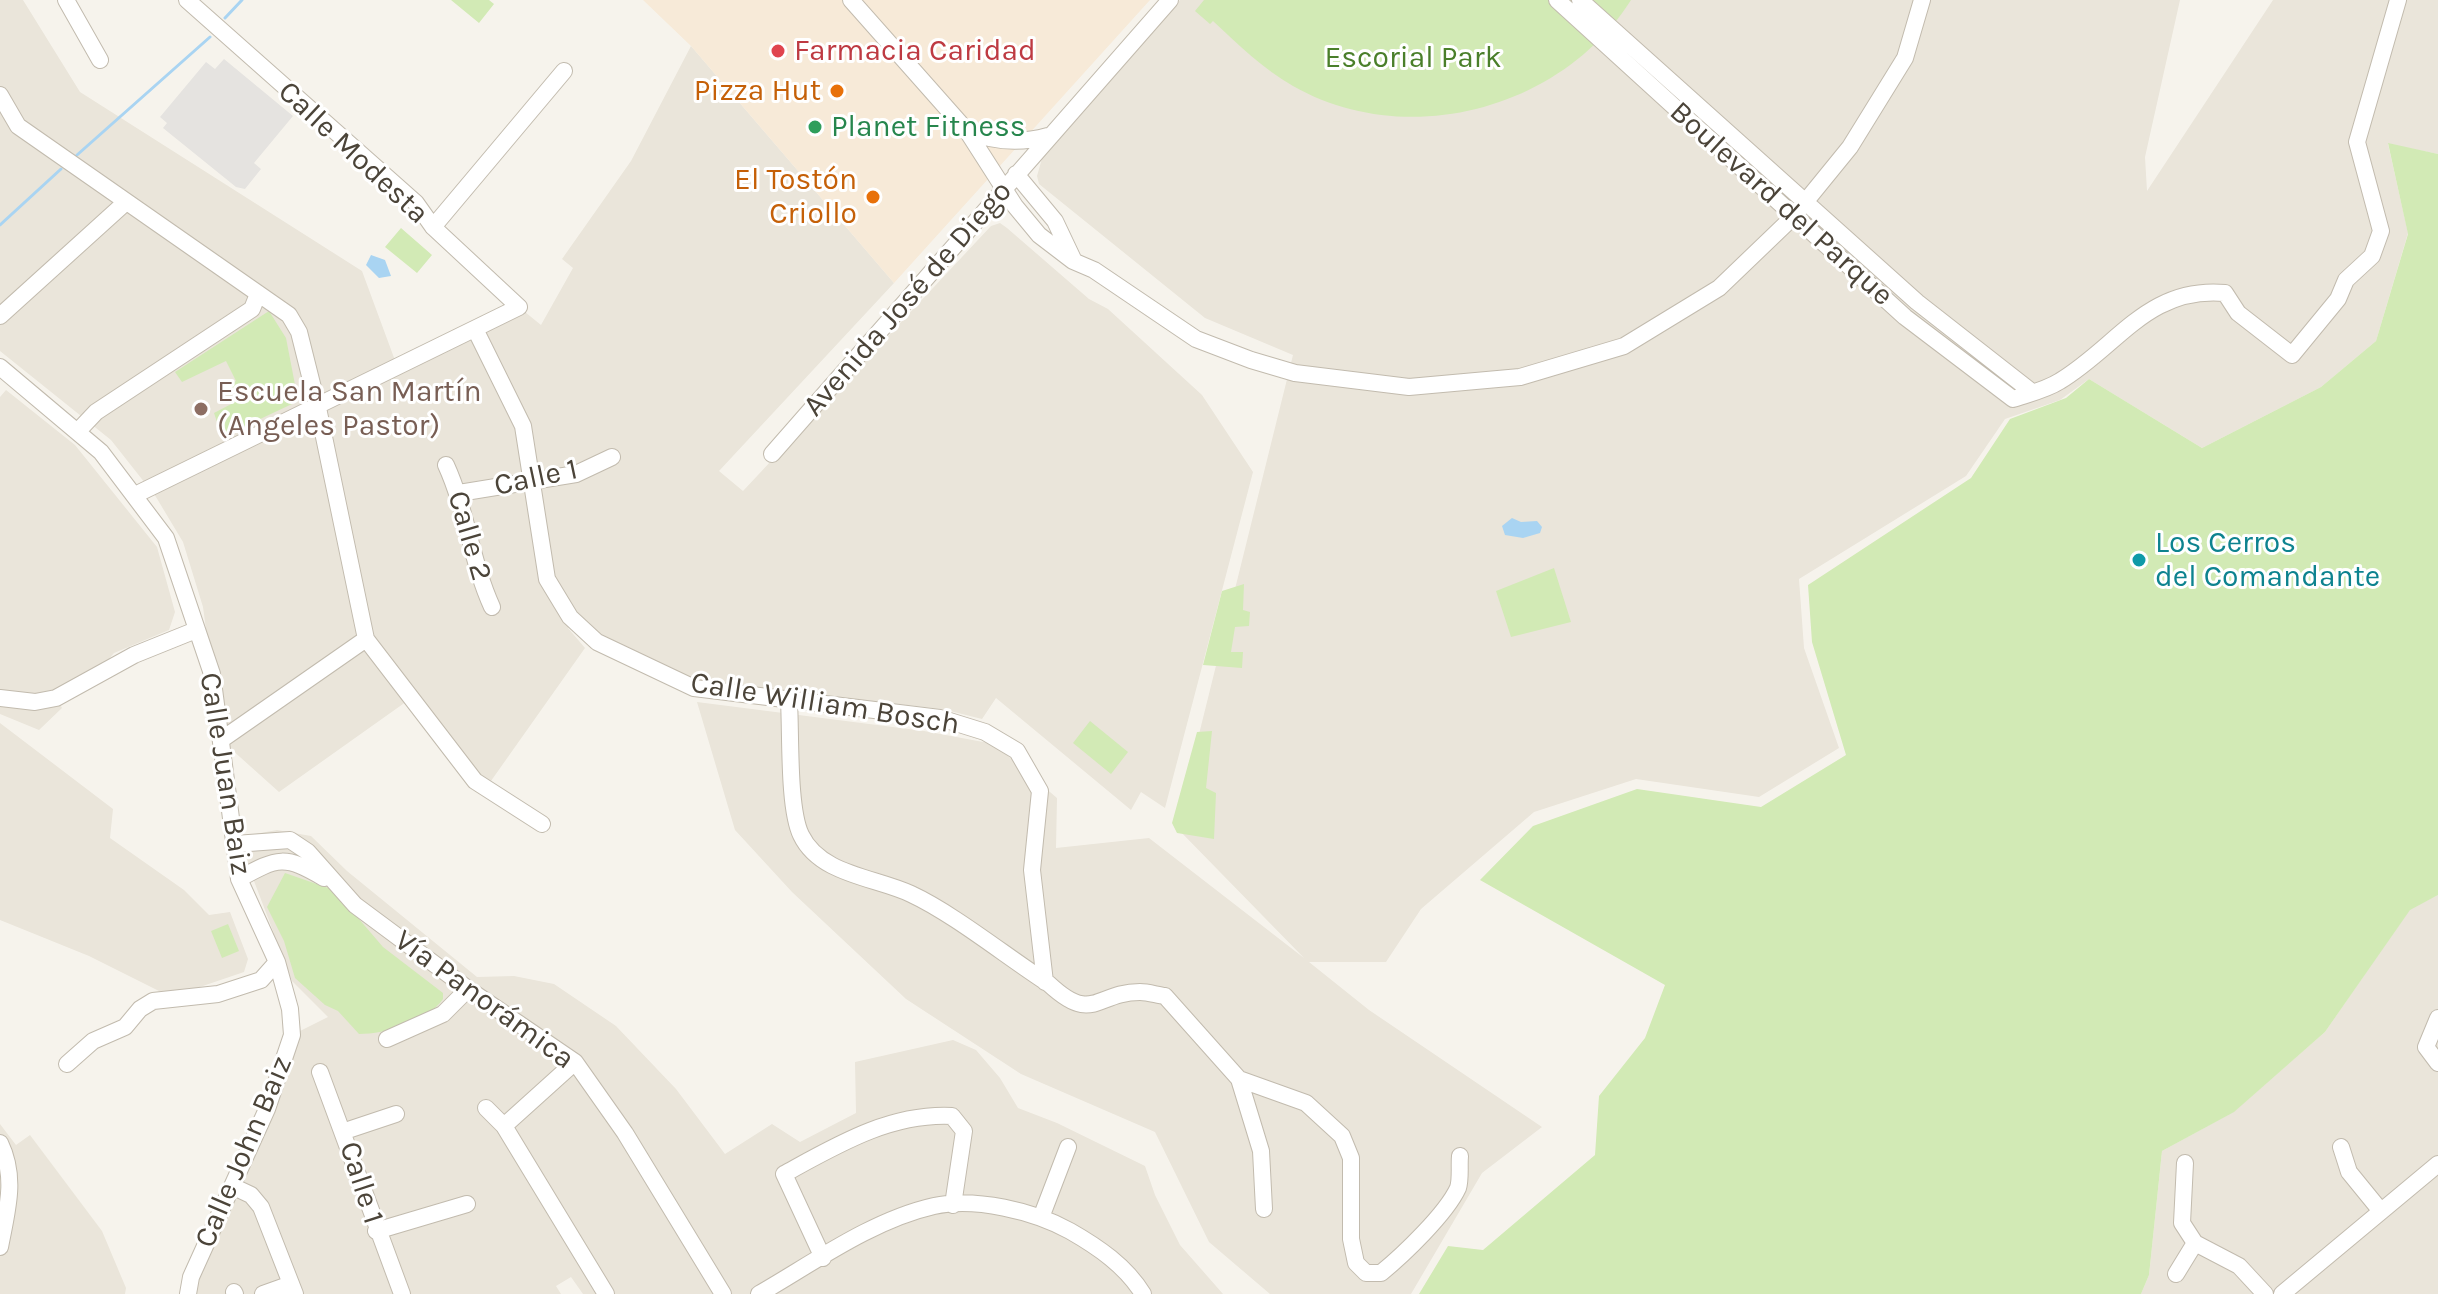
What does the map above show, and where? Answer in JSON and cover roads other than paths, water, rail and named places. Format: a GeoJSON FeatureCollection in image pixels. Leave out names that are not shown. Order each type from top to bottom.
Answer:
{"type":"FeatureCollection","features":[{"type":"Feature","properties":{"kind":"street"},"geometry":{"type":"LineString","coordinates":[[66,0],[100,60]]}},
{"type":"Feature","properties":{"kind":"street","name":"Calle Modesta"},"geometry":{"type":"LineString","coordinates":[[187,0],[416,203],[433,227],[519,307],[476,331]]}},
{"type":"Feature","properties":{"kind":"street"},"geometry":{"type":"LineString","coordinates":[[851,0],[1011,181],[1015,206],[1039,235],[1073,261],[1094,270],[1196,339],[1251,360],[1295,373],[1409,387],[1520,377],[1624,346],[1729,280],[1793,217],[1850,147],[1905,58],[1922,0]]}},
{"type":"Feature","properties":{"kind":"street","name":"Avenida José de Diego"},"geometry":{"type":"LineString","coordinates":[[772,454],[1170,0]]}},
{"type":"Feature","properties":{"kind":"street","name":"Boulevard del Parque"},"geometry":{"type":"LineString","coordinates":[[1557,0],[1905,317],[2013,399],[2032,392]]}},
{"type":"Feature","properties":{"kind":"street","name":"Boulevard del Parque"},"geometry":{"type":"LineString","coordinates":[[1580,0],[1917,302],[2032,392]]}},
{"type":"Feature","properties":{"kind":"street"},"geometry":{"type":"LineString","coordinates":[[2032,392],[2059,382],[2152,308],[2198,291],[2225,293],[2238,313],[2292,355],[2303,345],[2338,299],[2346,280],[2372,256],[2381,231],[2357,142],[2398,0]]}},
{"type":"Feature","properties":{"kind":"street"},"geometry":{"type":"LineString","coordinates":[[433,227],[564,71]]}},
{"type":"Feature","properties":{"kind":"street"},"geometry":{"type":"LineString","coordinates":[[0,95],[18,126],[289,315],[299,332],[318,408],[366,639],[475,781],[542,824]]}},
{"type":"Feature","properties":{"kind":"street"},"geometry":{"type":"LineString","coordinates":[[967,131],[984,138],[1011,142],[1049,135]]}},
{"type":"Feature","properties":{"kind":"street"},"geometry":{"type":"LineString","coordinates":[[0,316],[126,202]]}},
{"type":"Feature","properties":{"kind":"street"},"geometry":{"type":"LineString","coordinates":[[79,430],[96,412],[252,309],[258,294]]}},
{"type":"Feature","properties":{"kind":"street"},"geometry":{"type":"LineString","coordinates":[[135,495],[476,331]]}},
{"type":"Feature","properties":{"kind":"street","name":"Calle William Bosch"},"geometry":{"type":"LineString","coordinates":[[476,331],[523,426],[547,579],[570,617],[597,642],[694,688],[940,718],[985,732],[1017,751],[1040,791],[1032,870],[1045,982]]}},
{"type":"Feature","properties":{"kind":"street","name":"Calle Juan Baiz"},"geometry":{"type":"LineString","coordinates":[[0,367],[79,430],[135,495],[166,538],[212,674],[235,844],[277,962]]}},
{"type":"Feature","properties":{"kind":"street","name":"Calle 1"},"geometry":{"type":"LineString","coordinates":[[459,493],[576,474],[612,457]]}},
{"type":"Feature","properties":{"kind":"street","name":"Calle 2"},"geometry":{"type":"LineString","coordinates":[[446,465],[459,493],[477,575],[492,607]]}},
{"type":"Feature","properties":{"kind":"street"},"geometry":{"type":"LineString","coordinates":[[0,698],[35,702],[56,698],[134,655],[196,630]]}},
{"type":"Feature","properties":{"kind":"street"},"geometry":{"type":"LineString","coordinates":[[221,740],[366,639]]}},
{"type":"Feature","properties":{"kind":"street"},"geometry":{"type":"LineString","coordinates":[[789,702],[795,807],[800,833],[815,854],[845,871],[912,894],[1045,982],[1065,1000],[1085,1006],[1138,992],[1165,996],[1239,1079],[1261,1151],[1264,1209]]}},
{"type":"Feature","properties":{"kind":"street"},"geometry":{"type":"LineString","coordinates":[[235,844],[283,838],[283,850],[274,863],[245,876]]}},
{"type":"Feature","properties":{"kind":"street","name":"Vía Panorámica"},"geometry":{"type":"LineString","coordinates":[[283,838],[308,852],[332,883],[355,905],[468,989],[575,1062],[625,1133],[723,1294]]}},
{"type":"Feature","properties":{"kind":"street","name":"Vía Panorámica"},"geometry":{"type":"LineString","coordinates":[[274,863],[296,861],[332,883]]}},
{"type":"Feature","properties":{"kind":"street","name":"Vía Panorámica"},"geometry":{"type":"LineString","coordinates":[[245,876],[295,870],[318,882],[332,883]]}},
{"type":"Feature","properties":{"kind":"street"},"geometry":{"type":"LineString","coordinates":[[67,1064],[93,1041],[125,1027],[140,1009],[153,1001],[218,994],[261,980],[277,962]]}},
{"type":"Feature","properties":{"kind":"street","name":"Calle John Baiz"},"geometry":{"type":"LineString","coordinates":[[188,1294],[191,1277],[234,1187],[292,1035],[290,1009],[277,962]]}},
{"type":"Feature","properties":{"kind":"street"},"geometry":{"type":"LineString","coordinates":[[387,1039],[443,1014],[468,989]]}},
{"type":"Feature","properties":{"kind":"street"},"geometry":{"type":"LineString","coordinates":[[2438,1018],[2426,1047],[2438,1063]]}},
{"type":"Feature","properties":{"kind":"street"},"geometry":{"type":"LineString","coordinates":[[504,1126],[575,1062]]}},
{"type":"Feature","properties":{"kind":"street","name":"Calle 1"},"geometry":{"type":"LineString","coordinates":[[320,1072],[345,1131],[376,1231],[402,1294]]}},
{"type":"Feature","properties":{"kind":"street"},"geometry":{"type":"LineString","coordinates":[[1239,1079],[1306,1103],[1342,1136],[1351,1158],[1351,1239],[1356,1263],[1366,1273],[1381,1273],[1441,1212],[1459,1186],[1460,1156]]}},
{"type":"Feature","properties":{"kind":"street"},"geometry":{"type":"LineString","coordinates":[[486,1108],[504,1126],[606,1294]]}},
{"type":"Feature","properties":{"kind":"street"},"geometry":{"type":"LineString","coordinates":[[345,1131],[396,1114]]}},
{"type":"Feature","properties":{"kind":"street"},"geometry":{"type":"LineString","coordinates":[[823,1258],[784,1174],[858,1134],[909,1119],[952,1116],[964,1131],[953,1205]]}},
{"type":"Feature","properties":{"kind":"street"},"geometry":{"type":"LineString","coordinates":[[0,1143],[8,1160],[11,1187],[0,1247]]}},
{"type":"Feature","properties":{"kind":"street"},"geometry":{"type":"LineString","coordinates":[[1042,1215],[1068,1147]]}},
{"type":"Feature","properties":{"kind":"street"},"geometry":{"type":"LineString","coordinates":[[2341,1147],[2349,1172],[2380,1210]]}},
{"type":"Feature","properties":{"kind":"street"},"geometry":{"type":"LineString","coordinates":[[2185,1163],[2182,1223],[2195,1243],[2239,1266],[2265,1294]]}},
{"type":"Feature","properties":{"kind":"street"},"geometry":{"type":"LineString","coordinates":[[2282,1294],[2438,1164]]}},
{"type":"Feature","properties":{"kind":"street"},"geometry":{"type":"LineString","coordinates":[[234,1187],[251,1195],[261,1207],[293,1289],[263,1294]]}},
{"type":"Feature","properties":{"kind":"street"},"geometry":{"type":"LineString","coordinates":[[376,1231],[467,1204]]}},
{"type":"Feature","properties":{"kind":"street"},"geometry":{"type":"LineString","coordinates":[[759,1294],[883,1225],[935,1206],[953,1205],[1042,1215],[1099,1247],[1136,1281],[1143,1294]]}},
{"type":"Feature","properties":{"kind":"street"},"geometry":{"type":"LineString","coordinates":[[2176,1274],[2195,1243]]}},
{"type":"Feature","properties":{"kind":"water"},"geometry":{"type":"Polygon","coordinates":[[[371,255],[385,260],[391,276],[379,278],[366,265],[371,255]]]}},
{"type":"Feature","properties":{"kind":"water"},"geometry":{"type":"Polygon","coordinates":[[[1512,518],[1521,522],[1537,521],[1542,527],[1540,533],[1523,538],[1505,535],[1502,526],[1512,518]]]}},
{"type":"Feature","properties":{"kind":"waterway"},"geometry":{"type":"LineString","coordinates":[[225,18],[242,0]]}},
{"type":"Feature","properties":{"kind":"waterway"},"geometry":{"type":"LineString","coordinates":[[77,155],[210,37]]}},
{"type":"Feature","properties":{"kind":"waterway"},"geometry":{"type":"LineString","coordinates":[[0,225],[61,169]]}},
{"type":"Feature","properties":{"kind":"place","name":"Farmacia Caridad"},"geometry":{"type":"Point","coordinates":[778,51]}},
{"type":"Feature","properties":{"kind":"place","name":"Pizza Hut"},"geometry":{"type":"Point","coordinates":[837,91]}},
{"type":"Feature","properties":{"kind":"place","name":"Planet Fitness"},"geometry":{"type":"Point","coordinates":[815,127]}},
{"type":"Feature","properties":{"kind":"place","name":"El Tostón Criollo"},"geometry":{"type":"Point","coordinates":[873,197]}},
{"type":"Feature","properties":{"kind":"place","name":"Escuela San Martín (Angeles Pastor)"},"geometry":{"type":"Point","coordinates":[201,409]}},
{"type":"Feature","properties":{"kind":"place","name":"Los Cerros del Comandante"},"geometry":{"type":"Point","coordinates":[2139,560]}},
{"type":"Feature","properties":{"kind":"park label","name":"Escorial Park"},"geometry":{"type":"Point","coordinates":[1413,58]}}]}
